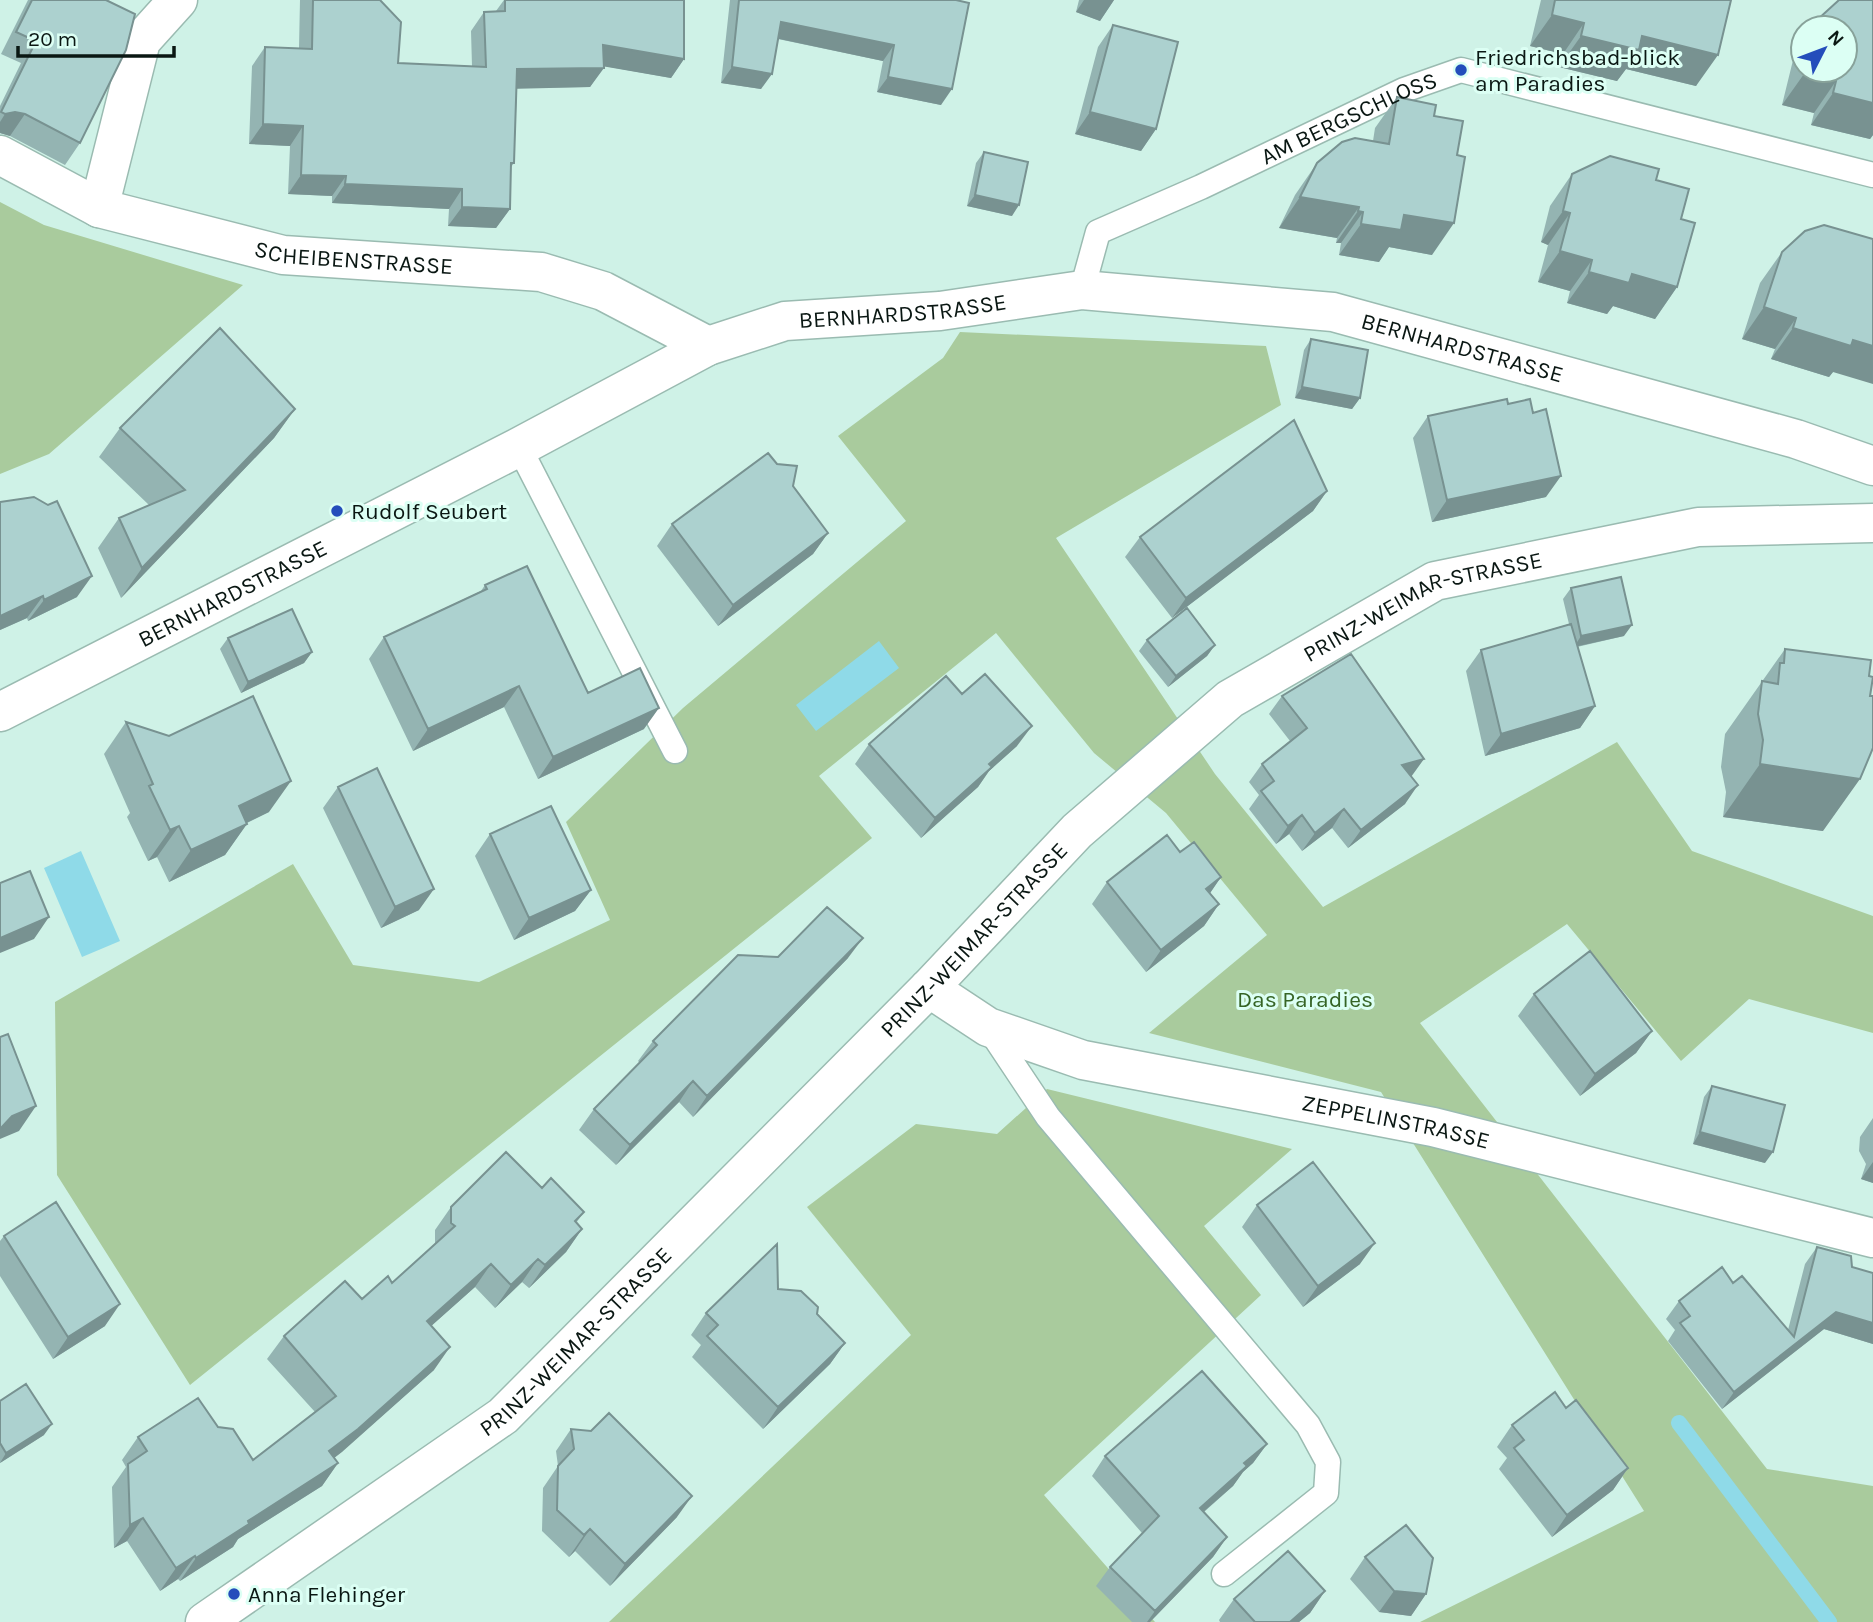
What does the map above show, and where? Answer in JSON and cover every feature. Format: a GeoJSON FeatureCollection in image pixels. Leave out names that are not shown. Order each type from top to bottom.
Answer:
{"type":"FeatureCollection","features":[{"type":"Feature","properties":{"kind":"street"},"geometry":{"type":"LineString","coordinates":[[99,208],[141,41],[178,0]]}},
{"type":"Feature","properties":{"kind":"street","name":"SCHEIBENSTRASSE"},"geometry":{"type":"LineString","coordinates":[[0,155],[99,208],[283,255],[541,272],[603,291],[708,345]]}},
{"type":"Feature","properties":{"kind":"street","name":"BERNHARDSTRASSE"},"geometry":{"type":"LineString","coordinates":[[0,712],[519,447],[708,345],[785,321],[940,311],[1082,290],[1333,312],[1797,439],[1873,466]]}},
{"type":"Feature","properties":{"kind":"street","name":"PRINZ-WEIMAR-STRASSE"},"geometry":{"type":"LineString","coordinates":[[205,1622],[503,1416],[929,988],[1077,831],[1230,699],[1435,581],[1698,527],[1873,523]]}},
{"type":"Feature","properties":{"kind":"street","name":"ZEPPELINSTRASSE"},"geometry":{"type":"LineString","coordinates":[[929,988],[988,1027],[1083,1060],[1433,1127],[1873,1238]]}},
{"type":"Feature","properties":{"kind":"lane","name":"AM BERGSCHLOSS"},"geometry":{"type":"LineString","coordinates":[[1082,290],[1098,232],[1201,187],[1404,90],[1461,70],[1873,175]]}},
{"type":"Feature","properties":{"kind":"lane"},"geometry":{"type":"LineString","coordinates":[[519,447],[674,751]]}},
{"type":"Feature","properties":{"kind":"lane"},"geometry":{"type":"LineString","coordinates":[[988,1027],[1048,1117],[1308,1425],[1328,1462],[1326,1493],[1224,1574]]}},
{"type":"Feature","properties":{"kind":"green space"},"geometry":{"type":"Polygon","coordinates":[[[0,202],[44,225],[243,285],[49,454],[0,474],[0,202]]]}},
{"type":"Feature","properties":{"kind":"green space","name":"Das Paradies"},"geometry":{"type":"Polygon","coordinates":[[[960,332],[1266,346],[1281,405],[1056,538],[1215,774],[1323,907],[1617,742],[1692,851],[1873,916],[1873,1033],[1749,999],[1681,1061],[1567,924],[1420,1023],[1767,1469],[1873,1486],[1873,1622],[1420,1622],[1644,1511],[1381,1092],[1149,1033],[1267,935],[1166,813],[1094,753],[996,633],[819,776],[872,838],[190,1385],[57,1175],[55,1002],[293,864],[353,965],[479,982],[610,920],[566,822],[683,708],[906,521],[838,436],[943,358],[960,332]]]}},
{"type":"Feature","properties":{"kind":"green space"},"geometry":{"type":"Polygon","coordinates":[[[1047,1089],[1292,1149],[1204,1226],[1261,1295],[1044,1495],[1155,1622],[609,1622],[911,1335],[807,1207],[916,1124],[997,1134],[1047,1089]]]}},
{"type":"Feature","properties":{"kind":"water"},"geometry":{"type":"Polygon","coordinates":[[[879,641],[899,668],[816,731],[796,705],[879,641]]]}},
{"type":"Feature","properties":{"kind":"water"},"geometry":{"type":"Polygon","coordinates":[[[81,851],[120,941],[82,957],[44,868],[81,851]]]}},
{"type":"Feature","properties":{"kind":"building"},"geometry":{"type":"Polygon","coordinates":[[[32,0],[106,0],[135,14],[126,50],[80,143],[25,114],[1,112],[36,41],[16,32],[32,0]]]}},
{"type":"Feature","properties":{"kind":"building"},"geometry":{"type":"Polygon","coordinates":[[[313,0],[380,0],[401,22],[398,63],[486,67],[484,12],[505,11],[505,0],[684,0],[684,59],[603,45],[604,68],[517,69],[510,209],[462,207],[462,189],[345,184],[346,176],[301,175],[303,126],[263,124],[265,47],[312,49],[313,0]]]}},
{"type":"Feature","properties":{"kind":"building"},"geometry":{"type":"Polygon","coordinates":[[[739,0],[956,0],[969,3],[952,89],[888,77],[894,45],[781,22],[772,74],[732,67],[739,0]]]}},
{"type":"Feature","properties":{"kind":"building"},"geometry":{"type":"Polygon","coordinates":[[[1555,0],[1731,0],[1718,55],[1642,36],[1639,50],[1581,36],[1584,23],[1552,15],[1555,0]]]}},
{"type":"Feature","properties":{"kind":"building"},"geometry":{"type":"Polygon","coordinates":[[[1839,0],[1873,0],[1873,103],[1833,93],[1835,84],[1859,84],[1859,14],[1824,14],[1839,0]]]}},
{"type":"Feature","properties":{"kind":"building"},"geometry":{"type":"Polygon","coordinates":[[[1113,25],[1178,42],[1156,129],[1090,112],[1113,25]]]}},
{"type":"Feature","properties":{"kind":"building"},"geometry":{"type":"Polygon","coordinates":[[[1397,97],[1436,105],[1434,116],[1463,121],[1457,155],[1465,157],[1454,223],[1404,215],[1401,230],[1361,224],[1363,212],[1358,211],[1359,207],[1300,197],[1317,163],[1342,142],[1355,138],[1389,144],[1397,97]]]}},
{"type":"Feature","properties":{"kind":"building"},"geometry":{"type":"Polygon","coordinates":[[[984,152],[1028,162],[1019,205],[975,195],[984,152]]]}},
{"type":"Feature","properties":{"kind":"building"},"geometry":{"type":"Polygon","coordinates":[[[1610,156],[1659,169],[1656,180],[1689,189],[1681,219],[1695,223],[1677,287],[1632,274],[1629,283],[1589,272],[1592,260],[1560,251],[1570,213],[1563,211],[1572,174],[1610,156]]]}},
{"type":"Feature","properties":{"kind":"building"},"geometry":{"type":"Polygon","coordinates":[[[1824,225],[1873,239],[1873,346],[1853,340],[1851,346],[1793,328],[1796,318],[1764,307],[1782,252],[1805,231],[1824,225]]]}},
{"type":"Feature","properties":{"kind":"building"},"geometry":{"type":"Polygon","coordinates":[[[220,328],[295,409],[142,568],[119,518],[185,490],[120,428],[220,328]]]}},
{"type":"Feature","properties":{"kind":"building"},"geometry":{"type":"Polygon","coordinates":[[[1311,339],[1368,350],[1360,398],[1302,387],[1311,339]]]}},
{"type":"Feature","properties":{"kind":"building"},"geometry":{"type":"Polygon","coordinates":[[[1507,399],[1508,404],[1530,399],[1533,413],[1546,409],[1561,476],[1447,500],[1428,416],[1507,399]]]}},
{"type":"Feature","properties":{"kind":"building"},"geometry":{"type":"Polygon","coordinates":[[[1294,420],[1327,491],[1186,598],[1140,537],[1294,420]]]}},
{"type":"Feature","properties":{"kind":"building"},"geometry":{"type":"Polygon","coordinates":[[[768,453],[777,464],[797,466],[793,486],[828,533],[733,605],[672,524],[768,453]]]}},
{"type":"Feature","properties":{"kind":"building"},"geometry":{"type":"Polygon","coordinates":[[[34,497],[48,505],[57,501],[92,576],[44,600],[43,596],[0,616],[0,502],[34,497]]]}},
{"type":"Feature","properties":{"kind":"building"},"geometry":{"type":"Polygon","coordinates":[[[527,566],[588,693],[640,668],[659,708],[553,757],[519,686],[428,729],[384,637],[487,589],[485,585],[527,566]]]}},
{"type":"Feature","properties":{"kind":"building"},"geometry":{"type":"Polygon","coordinates":[[[1621,577],[1632,625],[1581,636],[1571,588],[1621,577]]]}},
{"type":"Feature","properties":{"kind":"building"},"geometry":{"type":"Polygon","coordinates":[[[1187,608],[1215,645],[1176,676],[1147,640],[1187,608]]]}},
{"type":"Feature","properties":{"kind":"building"},"geometry":{"type":"Polygon","coordinates":[[[292,609],[312,652],[248,682],[228,638],[292,609]]]}},
{"type":"Feature","properties":{"kind":"building"},"geometry":{"type":"Polygon","coordinates":[[[1571,624],[1595,706],[1501,734],[1481,650],[1571,624]]]}},
{"type":"Feature","properties":{"kind":"building"},"geometry":{"type":"Polygon","coordinates":[[[1785,649],[1871,660],[1869,676],[1873,677],[1870,696],[1873,696],[1873,748],[1860,779],[1760,764],[1763,740],[1758,714],[1762,681],[1778,684],[1780,663],[1784,663],[1785,649]]]}},
{"type":"Feature","properties":{"kind":"building"},"geometry":{"type":"Polygon","coordinates":[[[1351,654],[1424,759],[1402,765],[1418,785],[1361,830],[1344,809],[1315,833],[1302,815],[1288,826],[1261,791],[1274,781],[1262,764],[1307,728],[1282,696],[1351,654]]]}},
{"type":"Feature","properties":{"kind":"building"},"geometry":{"type":"Polygon","coordinates":[[[985,674],[1032,726],[989,764],[992,767],[935,818],[869,744],[946,676],[962,694],[985,674]]]}},
{"type":"Feature","properties":{"kind":"building"},"geometry":{"type":"Polygon","coordinates":[[[253,696],[291,781],[239,806],[247,824],[191,850],[179,826],[170,830],[149,786],[153,784],[126,722],[169,736],[253,696]]]}},
{"type":"Feature","properties":{"kind":"building"},"geometry":{"type":"Polygon","coordinates":[[[377,768],[434,889],[395,907],[338,787],[377,768]]]}},
{"type":"Feature","properties":{"kind":"building"},"geometry":{"type":"Polygon","coordinates":[[[551,806],[591,890],[529,918],[490,834],[551,806]]]}},
{"type":"Feature","properties":{"kind":"building"},"geometry":{"type":"Polygon","coordinates":[[[1167,835],[1180,852],[1194,842],[1221,877],[1206,889],[1219,904],[1161,950],[1107,882],[1167,835]]]}},
{"type":"Feature","properties":{"kind":"building"},"geometry":{"type":"Polygon","coordinates":[[[30,871],[49,917],[0,938],[0,883],[30,871]]]}},
{"type":"Feature","properties":{"kind":"building"},"geometry":{"type":"Polygon","coordinates":[[[827,907],[863,938],[707,1096],[693,1081],[630,1145],[594,1109],[657,1045],[653,1041],[738,955],[778,957],[827,907]]]}},
{"type":"Feature","properties":{"kind":"building"},"geometry":{"type":"Polygon","coordinates":[[[1590,951],[1652,1031],[1595,1074],[1534,994],[1590,951]]]}},
{"type":"Feature","properties":{"kind":"building"},"geometry":{"type":"Polygon","coordinates":[[[8,1034],[36,1106],[12,1116],[0,1129],[0,1037],[8,1034]]]}},
{"type":"Feature","properties":{"kind":"building"},"geometry":{"type":"Polygon","coordinates":[[[1712,1086],[1785,1105],[1773,1152],[1700,1132],[1712,1086]]]}},
{"type":"Feature","properties":{"kind":"building"},"geometry":{"type":"Polygon","coordinates":[[[506,1152],[542,1188],[551,1178],[584,1212],[575,1221],[582,1229],[545,1265],[538,1259],[511,1285],[491,1264],[427,1321],[450,1347],[358,1429],[329,1451],[338,1463],[248,1521],[249,1524],[176,1568],[143,1518],[130,1525],[128,1464],[147,1451],[138,1437],[198,1398],[218,1427],[233,1429],[253,1460],[336,1396],[284,1336],[345,1281],[362,1299],[388,1276],[392,1283],[455,1226],[451,1223],[451,1207],[506,1152]]]}},
{"type":"Feature","properties":{"kind":"building"},"geometry":{"type":"Polygon","coordinates":[[[1313,1162],[1375,1243],[1318,1286],[1257,1205],[1313,1162]]]}},
{"type":"Feature","properties":{"kind":"building"},"geometry":{"type":"Polygon","coordinates":[[[56,1202],[120,1304],[68,1337],[4,1236],[56,1202]]]}},
{"type":"Feature","properties":{"kind":"building"},"geometry":{"type":"Polygon","coordinates":[[[777,1244],[778,1289],[801,1291],[818,1307],[817,1314],[845,1343],[778,1407],[707,1336],[718,1325],[706,1313],[777,1244]]]}},
{"type":"Feature","properties":{"kind":"building"},"geometry":{"type":"Polygon","coordinates":[[[1817,1247],[1851,1256],[1852,1267],[1873,1273],[1873,1323],[1836,1312],[1734,1392],[1680,1323],[1690,1316],[1679,1301],[1722,1267],[1733,1283],[1742,1276],[1794,1337],[1817,1247]]]}},
{"type":"Feature","properties":{"kind":"building"},"geometry":{"type":"Polygon","coordinates":[[[1202,1371],[1267,1444],[1244,1463],[1247,1466],[1200,1508],[1227,1537],[1155,1611],[1110,1567],[1159,1516],[1105,1456],[1202,1371]]]}},
{"type":"Feature","properties":{"kind":"building"},"geometry":{"type":"Polygon","coordinates":[[[26,1384],[52,1424],[6,1453],[0,1443],[0,1401],[26,1384]]]}},
{"type":"Feature","properties":{"kind":"building"},"geometry":{"type":"Polygon","coordinates":[[[1555,1392],[1566,1408],[1576,1400],[1628,1468],[1567,1515],[1514,1448],[1524,1440],[1512,1425],[1555,1392]]]}},
{"type":"Feature","properties":{"kind":"building"},"geometry":{"type":"Polygon","coordinates":[[[609,1413],[692,1496],[625,1564],[590,1529],[584,1535],[557,1510],[558,1466],[574,1449],[571,1429],[591,1431],[609,1413]]]}},
{"type":"Feature","properties":{"kind":"building"},"geometry":{"type":"Polygon","coordinates":[[[1406,1525],[1433,1558],[1426,1594],[1394,1591],[1365,1557],[1406,1525]]]}},
{"type":"Feature","properties":{"kind":"building"},"geometry":{"type":"Polygon","coordinates":[[[1288,1551],[1325,1591],[1290,1622],[1255,1622],[1234,1599],[1288,1551]]]}},
{"type":"Feature","properties":{"kind":"waterway"},"geometry":{"type":"LineString","coordinates":[[1679,1423],[1829,1622]]}},
{"type":"Feature","properties":{"kind":"place","name":"Friedrichsbad-blick am Paradies"},"geometry":{"type":"Point","coordinates":[1461,70]}},
{"type":"Feature","properties":{"kind":"place","name":"Rudolf Seubert"},"geometry":{"type":"Point","coordinates":[337,511]}},
{"type":"Feature","properties":{"kind":"place","name":"Anna Flehinger"},"geometry":{"type":"Point","coordinates":[234,1594]}}]}
